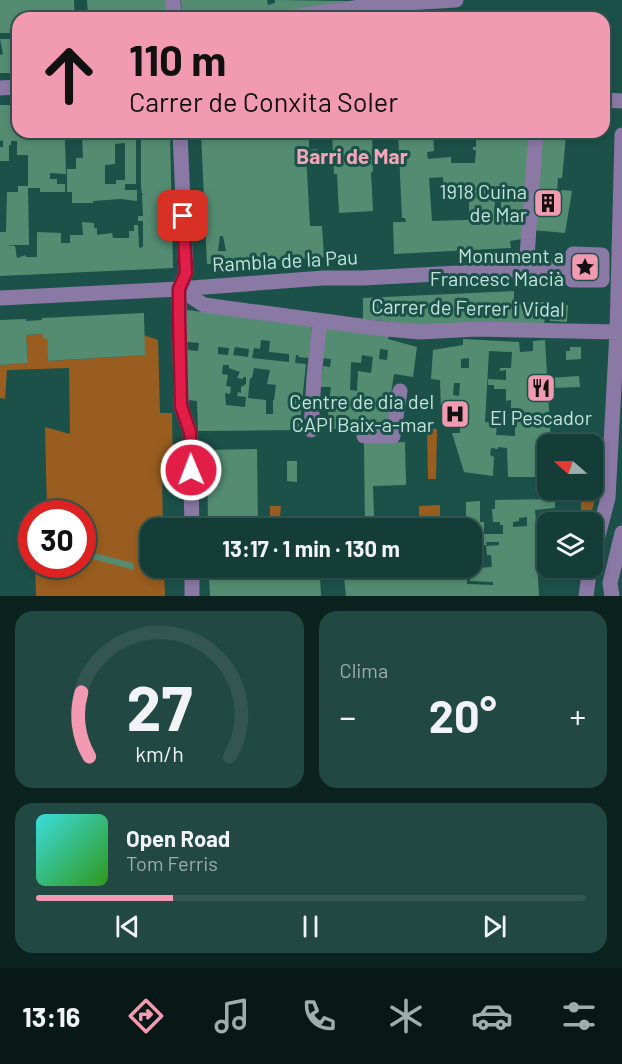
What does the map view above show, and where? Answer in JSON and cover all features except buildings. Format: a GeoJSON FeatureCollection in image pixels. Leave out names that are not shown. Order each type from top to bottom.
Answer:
{"type":"FeatureCollection","features":[{"type":"Feature","properties":{"kind":"street"},"geometry":{"type":"LineString","coordinates":[[345,12],[456,0]]}},
{"type":"Feature","properties":{"kind":"street"},"geometry":{"type":"LineString","coordinates":[[603,517],[608,498],[617,332],[622,135]]}},
{"type":"Feature","properties":{"kind":"street"},"geometry":{"type":"LineString","coordinates":[[180,138],[186,273],[179,289],[181,406],[190,432],[192,518]]}},
{"type":"Feature","properties":{"kind":"street"},"geometry":{"type":"LineString","coordinates":[[526,270],[536,138]]}},
{"type":"Feature","properties":{"kind":"street","name":"Rambla de la Pau"},"geometry":{"type":"LineString","coordinates":[[0,298],[179,289],[322,278],[573,267],[572,280],[602,280],[602,267],[618,267]]}},
{"type":"Feature","properties":{"kind":"street","name":"Carrer de Ferrer i Vidal"},"geometry":{"type":"LineString","coordinates":[[179,289],[204,305],[420,332],[477,329],[617,332]]}},
{"type":"Feature","properties":{"kind":"street"},"geometry":{"type":"LineString","coordinates":[[311,430],[320,321]]}},
{"type":"Feature","properties":{"kind":"street"},"geometry":{"type":"LineString","coordinates":[[364,436],[393,436],[400,391]]}},
{"type":"Feature","properties":{"kind":"street"},"geometry":{"type":"LineString","coordinates":[[612,596],[610,583],[622,533]]}},
{"type":"Feature","properties":{"kind":"street"},"geometry":{"type":"LineString","coordinates":[[192,578],[192,596]]}},
{"type":"Feature","properties":{"kind":"street"},"geometry":{"type":"LineString","coordinates":[[586,596],[588,578]]}},
{"type":"Feature","properties":{"kind":"shaded area"},"geometry":{"type":"Polygon","coordinates":[[[43,334],[43,339],[47,338],[49,361],[144,355],[144,335],[158,340],[160,413],[172,413],[173,474],[162,475],[163,518],[140,518],[140,578],[164,578],[165,596],[36,596],[35,578],[96,578],[96,500],[47,500],[45,427],[70,434],[69,368],[7,370],[5,399],[0,398],[0,365],[28,363],[26,335],[43,334]]]}},
{"type":"Feature","properties":{"kind":"shaded area"},"geometry":{"type":"Polygon","coordinates":[[[427,429],[437,429],[436,479],[428,479],[427,429]]]}},
{"type":"Feature","properties":{"kind":"shaded area"},"geometry":{"type":"Polygon","coordinates":[[[593,500],[592,512],[581,512],[581,502],[593,500]]]}},
{"type":"Feature","properties":{"kind":"shaded area"},"geometry":{"type":"Polygon","coordinates":[[[440,505],[440,518],[419,518],[419,506],[440,505]]]}},
{"type":"Feature","properties":{"kind":"shaded area"},"geometry":{"type":"Polygon","coordinates":[[[270,506],[281,506],[280,517],[286,518],[270,518],[270,506]]]}},
{"type":"Feature","properties":{"kind":"place","name":"1918 Cuina de Mar"},"geometry":{"type":"Point","coordinates":[548,203]}},
{"type":"Feature","properties":{"kind":"place","name":"Monument a Francesc Macià"},"geometry":{"type":"Point","coordinates":[585,267]}},
{"type":"Feature","properties":{"kind":"place","name":"El Pescador"},"geometry":{"type":"Point","coordinates":[541,388]}},
{"type":"Feature","properties":{"kind":"place","name":"Centre de dia del CAPI Baix-a-mar"},"geometry":{"type":"Point","coordinates":[455,414]}},
{"type":"Feature","properties":{"kind":"district","name":"Barri de Mar"},"geometry":{"type":"Point","coordinates":[352,157]}},
{"type":"Feature","properties":{"kind":"route"},"geometry":{"type":"LineString","coordinates":[[183,216],[186,273],[179,289],[181,406],[190,432],[191,470]]}}]}
